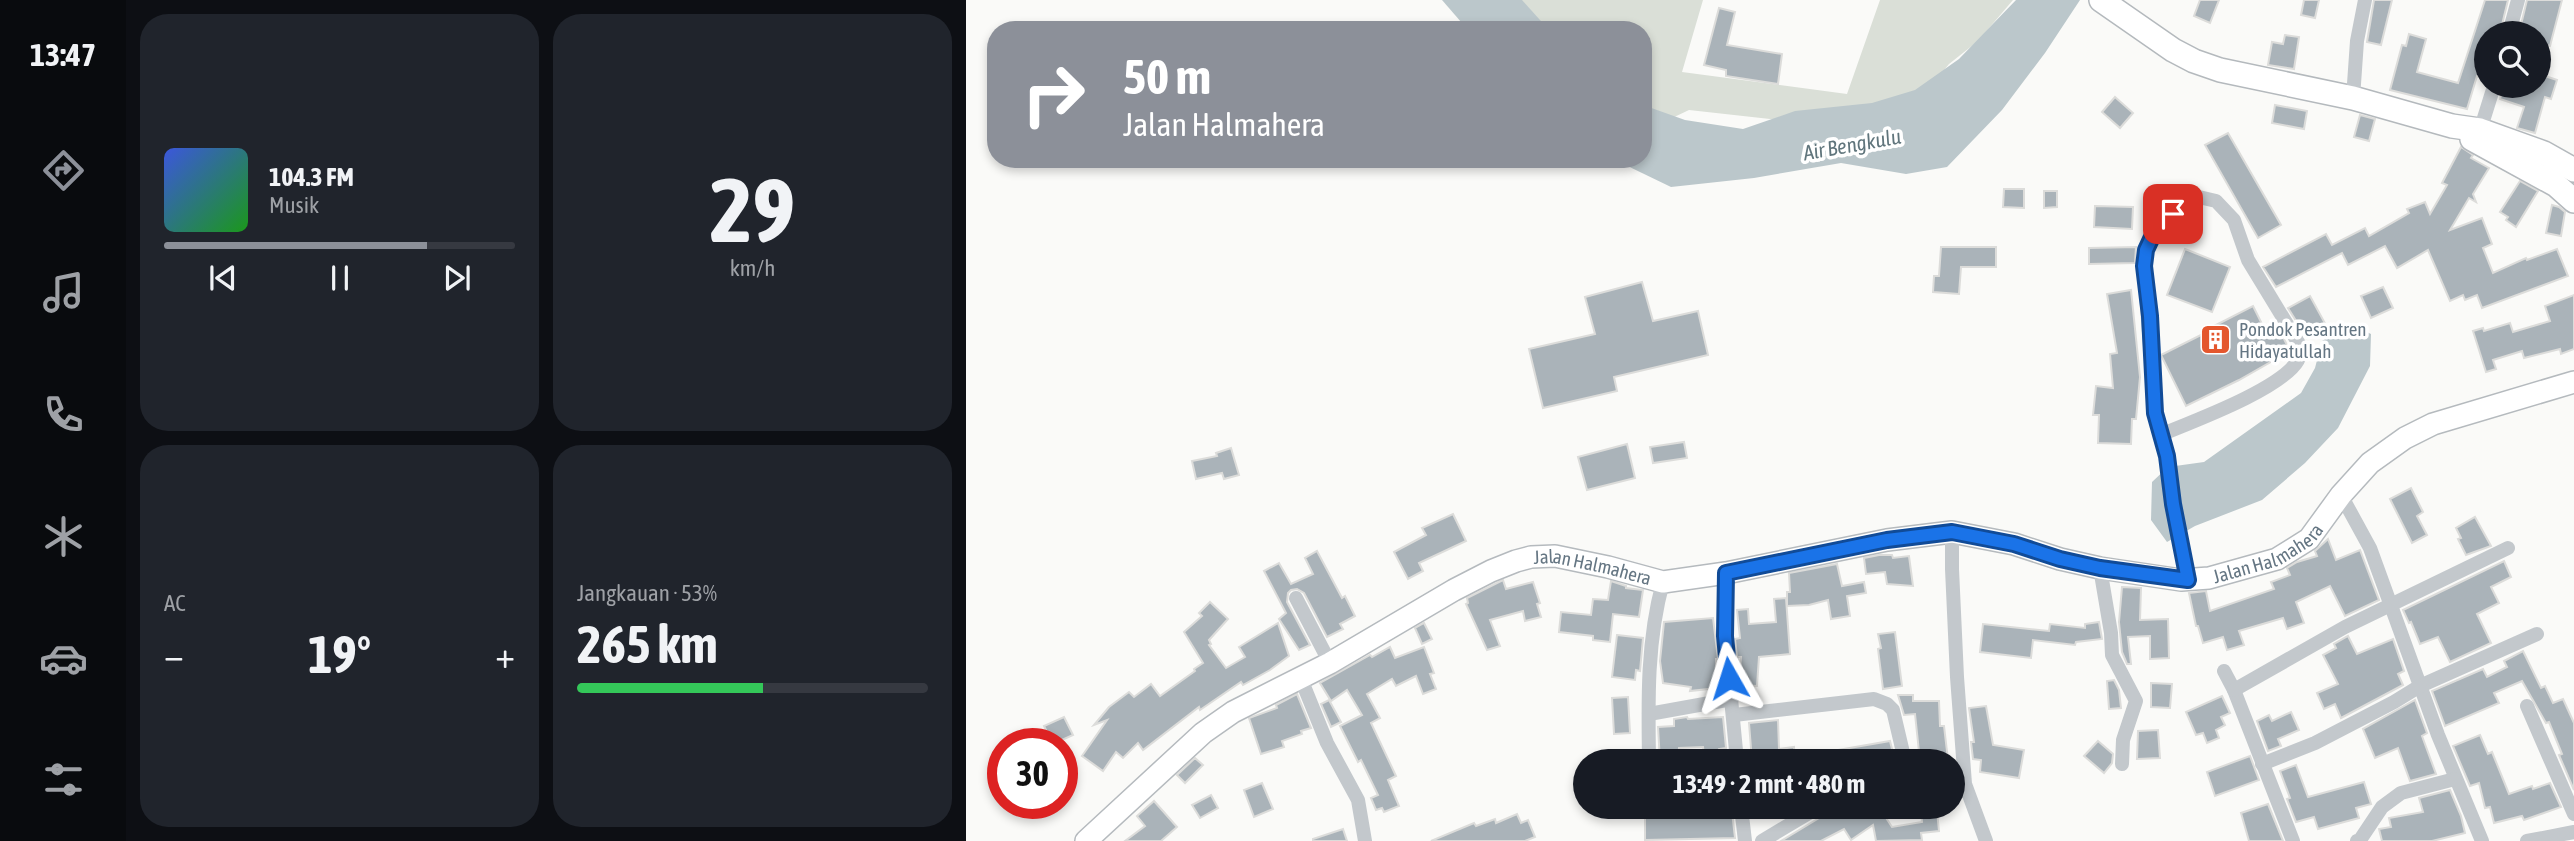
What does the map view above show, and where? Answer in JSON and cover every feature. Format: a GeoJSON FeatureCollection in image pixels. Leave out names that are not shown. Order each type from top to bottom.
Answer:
{"type":"FeatureCollection","features":[{"type":"Feature","properties":{"kind":"highway"},"geometry":{"type":"LineString","coordinates":[[2101,0],[2173,50],[2194,61],[2220,70],[2353,98],[2452,126],[2478,136],[2544,153],[2574,170]]}},
{"type":"Feature","properties":{"kind":"highway"},"geometry":{"type":"LineString","coordinates":[[2478,136],[2556,185],[2574,201]]}},
{"type":"Feature","properties":{"kind":"main road","name":"Jalan Halmahera"},"geometry":{"type":"LineString","coordinates":[[1086,841],[1203,733],[1233,712],[1301,679],[1491,571],[1531,557],[1555,556],[1663,582],[1726,573],[1887,540],[1952,532],[2014,544],[2100,568],[2188,580],[2220,576],[2277,559],[2309,540],[2341,495],[2370,463],[2405,438],[2433,424],[2574,382]]}},
{"type":"Feature","properties":{"kind":"street"},"geometry":{"type":"LineString","coordinates":[[2353,98],[2357,41],[2365,0]]}},
{"type":"Feature","properties":{"kind":"street"},"geometry":{"type":"LineString","coordinates":[[2513,21],[2518,0]]}},
{"type":"Feature","properties":{"kind":"street"},"geometry":{"type":"LineString","coordinates":[[2478,136],[2490,98]]}},
{"type":"Feature","properties":{"kind":"street"},"geometry":{"type":"LineString","coordinates":[[2160,435],[2235,404],[2279,377],[2300,356],[2299,344],[2248,260],[2234,220],[2223,206],[2207,198],[2186,201],[2165,220],[2146,250],[2144,266],[2150,316],[2155,413],[2160,435],[2167,456],[2188,580]]}},
{"type":"Feature","properties":{"kind":"street"},"geometry":{"type":"LineString","coordinates":[[2341,495],[2370,548],[2455,779],[2482,841]]}},
{"type":"Feature","properties":{"kind":"street"},"geometry":{"type":"LineString","coordinates":[[1952,532],[1957,677],[1965,784],[1986,841]]}},
{"type":"Feature","properties":{"kind":"street"},"geometry":{"type":"LineString","coordinates":[[2234,690],[2345,627],[2508,548]]}},
{"type":"Feature","properties":{"kind":"street"},"geometry":{"type":"LineString","coordinates":[[2100,568],[2111,632],[2112,655],[2136,701],[2123,740],[2122,764]]}},
{"type":"Feature","properties":{"kind":"street"},"geometry":{"type":"LineString","coordinates":[[1726,573],[1725,636],[1736,749]]}},
{"type":"Feature","properties":{"kind":"street"},"geometry":{"type":"LineString","coordinates":[[1649,749],[1652,635],[1663,582]]}},
{"type":"Feature","properties":{"kind":"street"},"geometry":{"type":"LineString","coordinates":[[1296,598],[1330,663]]}},
{"type":"Feature","properties":{"kind":"street"},"geometry":{"type":"LineString","coordinates":[[2262,764],[2315,743],[2395,702],[2420,686],[2537,634]]}},
{"type":"Feature","properties":{"kind":"street"},"geometry":{"type":"LineString","coordinates":[[2224,671],[2234,690],[2293,841]]}},
{"type":"Feature","properties":{"kind":"street"},"geometry":{"type":"LineString","coordinates":[[1301,679],[1327,743],[1358,800],[1365,841]]}},
{"type":"Feature","properties":{"kind":"street"},"geometry":{"type":"LineString","coordinates":[[1649,714],[1732,699]]}},
{"type":"Feature","properties":{"kind":"street"},"geometry":{"type":"LineString","coordinates":[[1734,715],[1874,699],[1893,709],[1902,749]]}},
{"type":"Feature","properties":{"kind":"street"},"geometry":{"type":"LineString","coordinates":[[2527,706],[2574,814]]}},
{"type":"Feature","properties":{"kind":"street"},"geometry":{"type":"LineString","coordinates":[[2357,841],[2382,807],[2401,793],[2455,779]]}},
{"type":"Feature","properties":{"kind":"street"},"geometry":{"type":"LineString","coordinates":[[1742,819],[1745,841]]}},
{"type":"Feature","properties":{"kind":"street"},"geometry":{"type":"LineString","coordinates":[[1762,841],[1799,819]]}},
{"type":"Feature","properties":{"kind":"street"},"geometry":{"type":"LineString","coordinates":[[2527,841],[2574,832]]}},
{"type":"Feature","properties":{"kind":"shaded area"},"geometry":{"type":"Polygon","coordinates":[[[1496,0],[1703,0],[1682,72],[1847,94],[1880,0],[2013,0],[1978,41],[1949,64],[1916,104],[1779,120],[1689,110],[1652,128],[1652,21],[1523,21],[1496,0]]]}},
{"type":"Feature","properties":{"kind":"water"},"geometry":{"type":"Polygon","coordinates":[[[1442,0],[1522,0],[1541,21],[1460,21],[1442,0]]]}},
{"type":"Feature","properties":{"kind":"water","name":"Air Bengkulu"},"geometry":{"type":"Polygon","coordinates":[[[2016,0],[2080,0],[2045,53],[2002,110],[1947,167],[1906,174],[1841,163],[1754,178],[1671,187],[1632,168],[1652,168],[1652,108],[1685,120],[1743,129],[1795,111],[1872,103],[1915,90],[1959,59],[2016,0]]]}},
{"type":"Feature","properties":{"kind":"water"},"geometry":{"type":"Polygon","coordinates":[[[2350,324],[2371,334],[2370,366],[2338,428],[2305,463],[2262,500],[2195,526],[2167,542],[2151,520],[2152,482],[2168,467],[2204,462],[2301,393],[2315,368],[2322,341],[2350,324]]]}},
{"type":"Feature","properties":{"kind":"building"},"geometry":{"type":"Polygon","coordinates":[[[2200,0],[2219,0],[2210,23],[2194,16],[2200,0]]]}},
{"type":"Feature","properties":{"kind":"building"},"geometry":{"type":"Polygon","coordinates":[[[2304,0],[2319,0],[2315,18],[2301,15],[2304,0]]]}},
{"type":"Feature","properties":{"kind":"building"},"geometry":{"type":"Polygon","coordinates":[[[2374,0],[2392,0],[2381,45],[2367,42],[2374,0]]]}},
{"type":"Feature","properties":{"kind":"building"},"geometry":{"type":"Polygon","coordinates":[[[2485,0],[2508,0],[2503,21],[2478,21],[2485,0]]]}},
{"type":"Feature","properties":{"kind":"building"},"geometry":{"type":"Polygon","coordinates":[[[2527,0],[2562,0],[2551,42],[2551,21],[2522,21],[2527,0]]]}},
{"type":"Feature","properties":{"kind":"building"},"geometry":{"type":"Polygon","coordinates":[[[1719,8],[1735,12],[1727,45],[1782,54],[1778,84],[1726,76],[1726,70],[1704,65],[1719,8]]]}},
{"type":"Feature","properties":{"kind":"building"},"geometry":{"type":"Polygon","coordinates":[[[2409,34],[2426,39],[2417,72],[2458,83],[2474,34],[2474,86],[2467,109],[2390,90],[2402,45],[2406,46],[2409,34]]]}},
{"type":"Feature","properties":{"kind":"building"},"geometry":{"type":"Polygon","coordinates":[[[2285,35],[2299,37],[2294,69],[2268,65],[2272,42],[2283,44],[2285,35]]]}},
{"type":"Feature","properties":{"kind":"building"},"geometry":{"type":"Polygon","coordinates":[[[2551,78],[2557,80],[2551,99],[2548,98],[2551,98],[2551,78]]]}},
{"type":"Feature","properties":{"kind":"building"},"geometry":{"type":"Polygon","coordinates":[[[2115,97],[2133,113],[2120,128],[2102,112],[2115,97]]]}},
{"type":"Feature","properties":{"kind":"building"},"geometry":{"type":"Polygon","coordinates":[[[2545,98],[2535,133],[2517,128],[2524,107],[2500,99],[2545,98]]]}},
{"type":"Feature","properties":{"kind":"building"},"geometry":{"type":"Polygon","coordinates":[[[2275,105],[2307,111],[2304,129],[2272,123],[2275,105]]]}},
{"type":"Feature","properties":{"kind":"building"},"geometry":{"type":"Polygon","coordinates":[[[2360,115],[2375,119],[2369,141],[2354,137],[2360,115]]]}},
{"type":"Feature","properties":{"kind":"building"},"geometry":{"type":"Polygon","coordinates":[[[2228,133],[2281,225],[2258,238],[2205,145],[2228,133]]]}},
{"type":"Feature","properties":{"kind":"building"},"geometry":{"type":"Polygon","coordinates":[[[2461,147],[2473,155],[2471,158],[2489,168],[2473,194],[2476,202],[2469,198],[2450,230],[2482,218],[2492,244],[2483,248],[2493,273],[2526,258],[2527,260],[2557,249],[2568,276],[2482,308],[2477,295],[2465,300],[2463,295],[2450,301],[2428,250],[2397,268],[2385,246],[2348,265],[2342,253],[2276,287],[2263,267],[2326,234],[2332,245],[2365,228],[2369,236],[2409,213],[2407,209],[2425,202],[2430,214],[2447,185],[2442,183],[2461,147]]]}},
{"type":"Feature","properties":{"kind":"building"},"geometry":{"type":"Polygon","coordinates":[[[2520,181],[2538,191],[2516,227],[2500,212],[2520,181]]]}},
{"type":"Feature","properties":{"kind":"building"},"geometry":{"type":"Polygon","coordinates":[[[2004,189],[2024,189],[2024,208],[2003,207],[2004,189]]]}},
{"type":"Feature","properties":{"kind":"building"},"geometry":{"type":"Polygon","coordinates":[[[2044,191],[2057,191],[2057,207],[2044,208],[2044,191]]]}},
{"type":"Feature","properties":{"kind":"building"},"geometry":{"type":"Polygon","coordinates":[[[2552,205],[2565,212],[2561,236],[2546,233],[2552,205]]]}},
{"type":"Feature","properties":{"kind":"building"},"geometry":{"type":"Polygon","coordinates":[[[2095,206],[2133,207],[2132,229],[2094,227],[2095,206]]]}},
{"type":"Feature","properties":{"kind":"building"},"geometry":{"type":"Polygon","coordinates":[[[1941,247],[1996,247],[1996,267],[1961,267],[1959,294],[1933,292],[1934,276],[1939,276],[1941,247]]]}},
{"type":"Feature","properties":{"kind":"building"},"geometry":{"type":"Polygon","coordinates":[[[2136,247],[2135,263],[2089,264],[2089,248],[2136,247]]]}},
{"type":"Feature","properties":{"kind":"building"},"geometry":{"type":"Polygon","coordinates":[[[2185,249],[2230,267],[2212,312],[2167,295],[2185,249]]]}},
{"type":"Feature","properties":{"kind":"building"},"geometry":{"type":"Polygon","coordinates":[[[1642,282],[1653,321],[1698,311],[1708,355],[1614,377],[1617,391],[1543,408],[1529,349],[1595,334],[1585,297],[1642,282]]]}},
{"type":"Feature","properties":{"kind":"building"},"geometry":{"type":"Polygon","coordinates":[[[2383,287],[2393,308],[2371,318],[2361,296],[2383,287]]]}},
{"type":"Feature","properties":{"kind":"building"},"geometry":{"type":"Polygon","coordinates":[[[2131,290],[2140,377],[2136,419],[2132,419],[2131,444],[2098,443],[2099,415],[2093,415],[2096,386],[2113,388],[2110,354],[2117,353],[2107,294],[2131,290]]]}},
{"type":"Feature","properties":{"kind":"building"},"geometry":{"type":"Polygon","coordinates":[[[2574,295],[2574,349],[2561,354],[2560,349],[2524,358],[2522,351],[2493,360],[2496,369],[2486,372],[2473,331],[2483,328],[2484,331],[2510,323],[2513,332],[2550,321],[2545,306],[2574,295]]]}},
{"type":"Feature","properties":{"kind":"building"},"geometry":{"type":"Polygon","coordinates":[[[2310,296],[2327,327],[2307,338],[2288,308],[2310,296]]]}},
{"type":"Feature","properties":{"kind":"building"},"geometry":{"type":"Polygon","coordinates":[[[2253,306],[2268,336],[2279,329],[2290,351],[2186,406],[2161,355],[2253,306]]]}},
{"type":"Feature","properties":{"kind":"building"},"geometry":{"type":"Polygon","coordinates":[[[1684,442],[1687,458],[1653,463],[1650,447],[1684,442]]]}},
{"type":"Feature","properties":{"kind":"building"},"geometry":{"type":"Polygon","coordinates":[[[1627,444],[1635,478],[1587,490],[1578,457],[1627,444]]]}},
{"type":"Feature","properties":{"kind":"building"},"geometry":{"type":"Polygon","coordinates":[[[1231,448],[1239,475],[1224,479],[1222,473],[1196,479],[1192,461],[1217,456],[1216,453],[1231,448]]]}},
{"type":"Feature","properties":{"kind":"building"},"geometry":{"type":"Polygon","coordinates":[[[2411,488],[2423,512],[2417,516],[2427,535],[2412,543],[2390,499],[2411,488]]]}},
{"type":"Feature","properties":{"kind":"building"},"geometry":{"type":"Polygon","coordinates":[[[1453,514],[1466,541],[1419,563],[1423,571],[1408,579],[1394,552],[1426,535],[1422,528],[1453,514]]]}},
{"type":"Feature","properties":{"kind":"building"},"geometry":{"type":"Polygon","coordinates":[[[2475,517],[2491,546],[2466,555],[2456,528],[2475,517]]]}},
{"type":"Feature","properties":{"kind":"building"},"geometry":{"type":"Polygon","coordinates":[[[2328,539],[2336,560],[2360,550],[2379,600],[2345,616],[2330,586],[2296,602],[2304,623],[2287,629],[2283,618],[2239,631],[2244,645],[2227,650],[2223,637],[2203,643],[2196,626],[2189,593],[2206,591],[2210,611],[2274,589],[2271,582],[2290,575],[2287,568],[2297,562],[2317,556],[2315,551],[2328,539]]]}},
{"type":"Feature","properties":{"kind":"building"},"geometry":{"type":"Polygon","coordinates":[[[1317,551],[1342,598],[1345,596],[1355,616],[1340,624],[1343,629],[1327,637],[1304,593],[1297,589],[1291,590],[1287,602],[1310,645],[1299,650],[1279,619],[1286,613],[1264,571],[1279,563],[1291,584],[1313,574],[1305,558],[1317,551]]]}},
{"type":"Feature","properties":{"kind":"building"},"geometry":{"type":"Polygon","coordinates":[[[1892,555],[1893,558],[1909,556],[1913,586],[1887,584],[1885,572],[1866,574],[1864,558],[1892,555]]]}},
{"type":"Feature","properties":{"kind":"building"},"geometry":{"type":"Polygon","coordinates":[[[2504,561],[2511,577],[2491,587],[2499,603],[2477,614],[2491,643],[2450,662],[2438,637],[2420,644],[2403,610],[2504,561]]]}},
{"type":"Feature","properties":{"kind":"building"},"geometry":{"type":"Polygon","coordinates":[[[1837,564],[1842,586],[1864,582],[1866,593],[1847,596],[1850,616],[1831,619],[1828,600],[1809,605],[1787,606],[1787,592],[1790,592],[1789,573],[1837,564]]]}},
{"type":"Feature","properties":{"kind":"building"},"geometry":{"type":"Polygon","coordinates":[[[1503,580],[1506,589],[1533,582],[1540,603],[1537,604],[1541,617],[1525,621],[1523,611],[1490,620],[1500,646],[1487,650],[1466,604],[1467,598],[1503,580]]]}},
{"type":"Feature","properties":{"kind":"building"},"geometry":{"type":"Polygon","coordinates":[[[1611,581],[1626,588],[1643,590],[1639,617],[1613,614],[1610,642],[1593,640],[1593,636],[1559,632],[1561,612],[1591,615],[1593,599],[1608,600],[1611,581]]]}},
{"type":"Feature","properties":{"kind":"building"},"geometry":{"type":"Polygon","coordinates":[[[2122,587],[2141,588],[2140,620],[2168,619],[2169,658],[2150,659],[2150,636],[2128,637],[2131,664],[2127,664],[2122,652],[2119,622],[2122,587]]]}},
{"type":"Feature","properties":{"kind":"building"},"geometry":{"type":"Polygon","coordinates":[[[1786,598],[1790,654],[1759,657],[1757,686],[1743,685],[1744,671],[1740,670],[1741,657],[1737,657],[1735,639],[1740,638],[1737,610],[1748,609],[1749,624],[1776,622],[1774,599],[1786,598]]]}},
{"type":"Feature","properties":{"kind":"building"},"geometry":{"type":"Polygon","coordinates":[[[1210,602],[1228,619],[1209,640],[1209,645],[1226,668],[1245,657],[1239,647],[1278,623],[1289,656],[1243,685],[1241,682],[1200,710],[1199,707],[1143,750],[1138,743],[1123,758],[1116,752],[1103,771],[1082,756],[1107,720],[1094,725],[1109,707],[1129,692],[1134,697],[1151,684],[1160,696],[1203,663],[1184,632],[1202,616],[1199,613],[1210,602]]]}},
{"type":"Feature","properties":{"kind":"building"},"geometry":{"type":"Polygon","coordinates":[[[1713,618],[1718,659],[1717,688],[1690,691],[1691,687],[1663,683],[1660,661],[1664,622],[1713,618]]]}},
{"type":"Feature","properties":{"kind":"building"},"geometry":{"type":"Polygon","coordinates":[[[2099,622],[2102,639],[2076,642],[2075,645],[2033,640],[2031,658],[1980,652],[1983,624],[2049,631],[2050,624],[2085,628],[2085,624],[2099,622]]]}},
{"type":"Feature","properties":{"kind":"building"},"geometry":{"type":"Polygon","coordinates":[[[1424,623],[1432,639],[1422,644],[1415,628],[1424,623]]]}},
{"type":"Feature","properties":{"kind":"building"},"geometry":{"type":"Polygon","coordinates":[[[1895,632],[1902,686],[1883,689],[1878,634],[1895,632]]]}},
{"type":"Feature","properties":{"kind":"building"},"geometry":{"type":"Polygon","coordinates":[[[1617,635],[1643,638],[1640,671],[1636,670],[1635,680],[1612,677],[1617,635]]]}},
{"type":"Feature","properties":{"kind":"building"},"geometry":{"type":"Polygon","coordinates":[[[2348,636],[2357,654],[2393,639],[2404,671],[2398,674],[2403,685],[2341,718],[2335,704],[2324,709],[2317,693],[2338,684],[2323,655],[2336,648],[2334,644],[2348,636]]]}},
{"type":"Feature","properties":{"kind":"building"},"geometry":{"type":"Polygon","coordinates":[[[1390,647],[1395,658],[1424,647],[1434,673],[1430,674],[1436,689],[1423,694],[1416,676],[1396,686],[1392,679],[1367,694],[1380,718],[1371,723],[1396,776],[1388,780],[1399,806],[1384,812],[1382,808],[1376,810],[1371,798],[1378,795],[1340,726],[1362,715],[1347,690],[1331,701],[1320,683],[1390,647]]]}},
{"type":"Feature","properties":{"kind":"building"},"geometry":{"type":"Polygon","coordinates":[[[2523,651],[2541,688],[2545,686],[2553,703],[2563,699],[2574,723],[2574,790],[2549,722],[2546,723],[2522,681],[2494,693],[2499,703],[2445,726],[2432,691],[2483,669],[2487,677],[2507,667],[2504,661],[2523,651]]]}},
{"type":"Feature","properties":{"kind":"building"},"geometry":{"type":"Polygon","coordinates":[[[2114,680],[2119,690],[2121,708],[2109,709],[2107,681],[2114,680]]]}},
{"type":"Feature","properties":{"kind":"building"},"geometry":{"type":"Polygon","coordinates":[[[2151,683],[2172,684],[2170,708],[2151,707],[2151,683]]]}},
{"type":"Feature","properties":{"kind":"building"},"geometry":{"type":"Polygon","coordinates":[[[1297,694],[1311,728],[1282,741],[1284,747],[1261,754],[1249,718],[1277,708],[1276,705],[1297,694]]]}},
{"type":"Feature","properties":{"kind":"building"},"geometry":{"type":"Polygon","coordinates":[[[1898,695],[1913,695],[1913,701],[1939,701],[1940,726],[1944,726],[1947,749],[1919,749],[1915,714],[1904,715],[1898,695]]]}},
{"type":"Feature","properties":{"kind":"building"},"geometry":{"type":"Polygon","coordinates":[[[2222,696],[2230,713],[2221,717],[2225,725],[2216,730],[2219,738],[2207,743],[2203,733],[2196,735],[2186,712],[2222,696]]]}},
{"type":"Feature","properties":{"kind":"building"},"geometry":{"type":"Polygon","coordinates":[[[1628,697],[1630,733],[1614,734],[1612,698],[1628,697]]]}},
{"type":"Feature","properties":{"kind":"building"},"geometry":{"type":"Polygon","coordinates":[[[1329,700],[1341,722],[1331,727],[1321,704],[1329,700]]]}},
{"type":"Feature","properties":{"kind":"building"},"geometry":{"type":"Polygon","coordinates":[[[2415,700],[2427,733],[2422,736],[2436,774],[2410,781],[2398,748],[2375,758],[2363,729],[2415,700]]]}},
{"type":"Feature","properties":{"kind":"building"},"geometry":{"type":"Polygon","coordinates":[[[1986,706],[1993,745],[2024,750],[2019,778],[1980,772],[1981,760],[1973,759],[1971,742],[1974,742],[1969,708],[1986,706]]]}},
{"type":"Feature","properties":{"kind":"building"},"geometry":{"type":"Polygon","coordinates":[[[2291,712],[2299,730],[2278,739],[2281,746],[2268,751],[2257,721],[2269,715],[2272,721],[2291,712]]]}},
{"type":"Feature","properties":{"kind":"building"},"geometry":{"type":"Polygon","coordinates":[[[1064,717],[1070,728],[1045,728],[1044,726],[1064,717]]]}},
{"type":"Feature","properties":{"kind":"building"},"geometry":{"type":"Polygon","coordinates":[[[1723,717],[1726,748],[1659,749],[1658,727],[1674,726],[1674,719],[1723,717]]]}},
{"type":"Feature","properties":{"kind":"building"},"geometry":{"type":"Polygon","coordinates":[[[1778,720],[1779,749],[1751,749],[1749,723],[1778,720]]]}},
{"type":"Feature","properties":{"kind":"building"},"geometry":{"type":"Polygon","coordinates":[[[2158,730],[2160,758],[2137,759],[2138,731],[2158,730]]]}},
{"type":"Feature","properties":{"kind":"building"},"geometry":{"type":"Polygon","coordinates":[[[2480,735],[2488,754],[2492,752],[2509,794],[2550,783],[2561,807],[2524,820],[2522,816],[2494,823],[2490,807],[2485,808],[2479,783],[2470,786],[2453,746],[2480,735]]]}},
{"type":"Feature","properties":{"kind":"building"},"geometry":{"type":"Polygon","coordinates":[[[1890,741],[1892,749],[1844,749],[1890,741]]]}},
{"type":"Feature","properties":{"kind":"building"},"geometry":{"type":"Polygon","coordinates":[[[2098,741],[2113,754],[2112,763],[2104,773],[2084,756],[2098,741]]]}},
{"type":"Feature","properties":{"kind":"building"},"geometry":{"type":"Polygon","coordinates":[[[2250,756],[2259,780],[2215,796],[2207,772],[2250,756]]]}},
{"type":"Feature","properties":{"kind":"building"},"geometry":{"type":"Polygon","coordinates":[[[1195,758],[1203,765],[1185,783],[1177,775],[1195,758]]]}},
{"type":"Feature","properties":{"kind":"building"},"geometry":{"type":"Polygon","coordinates":[[[2296,765],[2308,797],[2364,782],[2371,804],[2356,808],[2359,818],[2318,829],[2314,817],[2296,822],[2280,771],[2296,765]]]}},
{"type":"Feature","properties":{"kind":"building"},"geometry":{"type":"Polygon","coordinates":[[[1262,783],[1273,809],[1254,817],[1244,790],[1262,783]]]}},
{"type":"Feature","properties":{"kind":"building"},"geometry":{"type":"Polygon","coordinates":[[[2450,790],[2465,833],[2432,841],[2382,841],[2379,829],[2391,827],[2389,818],[2423,812],[2419,798],[2450,790]]]}},
{"type":"Feature","properties":{"kind":"building"},"geometry":{"type":"Polygon","coordinates":[[[1211,795],[1218,808],[1200,818],[1192,805],[1211,795]]]}},
{"type":"Feature","properties":{"kind":"building"},"geometry":{"type":"Polygon","coordinates":[[[1154,801],[1177,827],[1161,841],[1125,841],[1145,826],[1137,816],[1154,801]]]}},
{"type":"Feature","properties":{"kind":"building"},"geometry":{"type":"Polygon","coordinates":[[[2268,804],[2283,841],[2249,841],[2241,813],[2268,804]]]}},
{"type":"Feature","properties":{"kind":"building"},"geometry":{"type":"Polygon","coordinates":[[[1517,814],[1521,823],[1528,820],[1535,837],[1525,841],[1431,841],[1474,823],[1476,826],[1495,819],[1496,823],[1517,814]]]}},
{"type":"Feature","properties":{"kind":"building"},"geometry":{"type":"Polygon","coordinates":[[[1645,819],[1733,819],[1735,838],[1645,840],[1645,819]]]}},
{"type":"Feature","properties":{"kind":"building"},"geometry":{"type":"Polygon","coordinates":[[[1817,819],[1887,819],[1892,827],[1922,822],[1922,819],[1938,819],[1939,831],[1921,833],[1922,840],[1876,841],[1873,825],[1851,840],[1844,829],[1821,841],[1781,841],[1817,819]]]}},
{"type":"Feature","properties":{"kind":"building"},"geometry":{"type":"Polygon","coordinates":[[[1343,829],[1347,841],[1313,841],[1313,839],[1343,829]]]}},
{"type":"Feature","properties":{"kind":"place","name":"Pondok Pesantren Hidayatullah"},"geometry":{"type":"Point","coordinates":[2216,340]}},
{"type":"Feature","properties":{"kind":"route"},"geometry":{"type":"LineString","coordinates":[[1729,678],[1725,636],[1726,573],[1887,540],[1952,532],[2014,544],[2100,568],[2188,580],[2167,456],[2155,413],[2150,316],[2144,266],[2146,250],[2152,237],[2173,214]]}}]}
